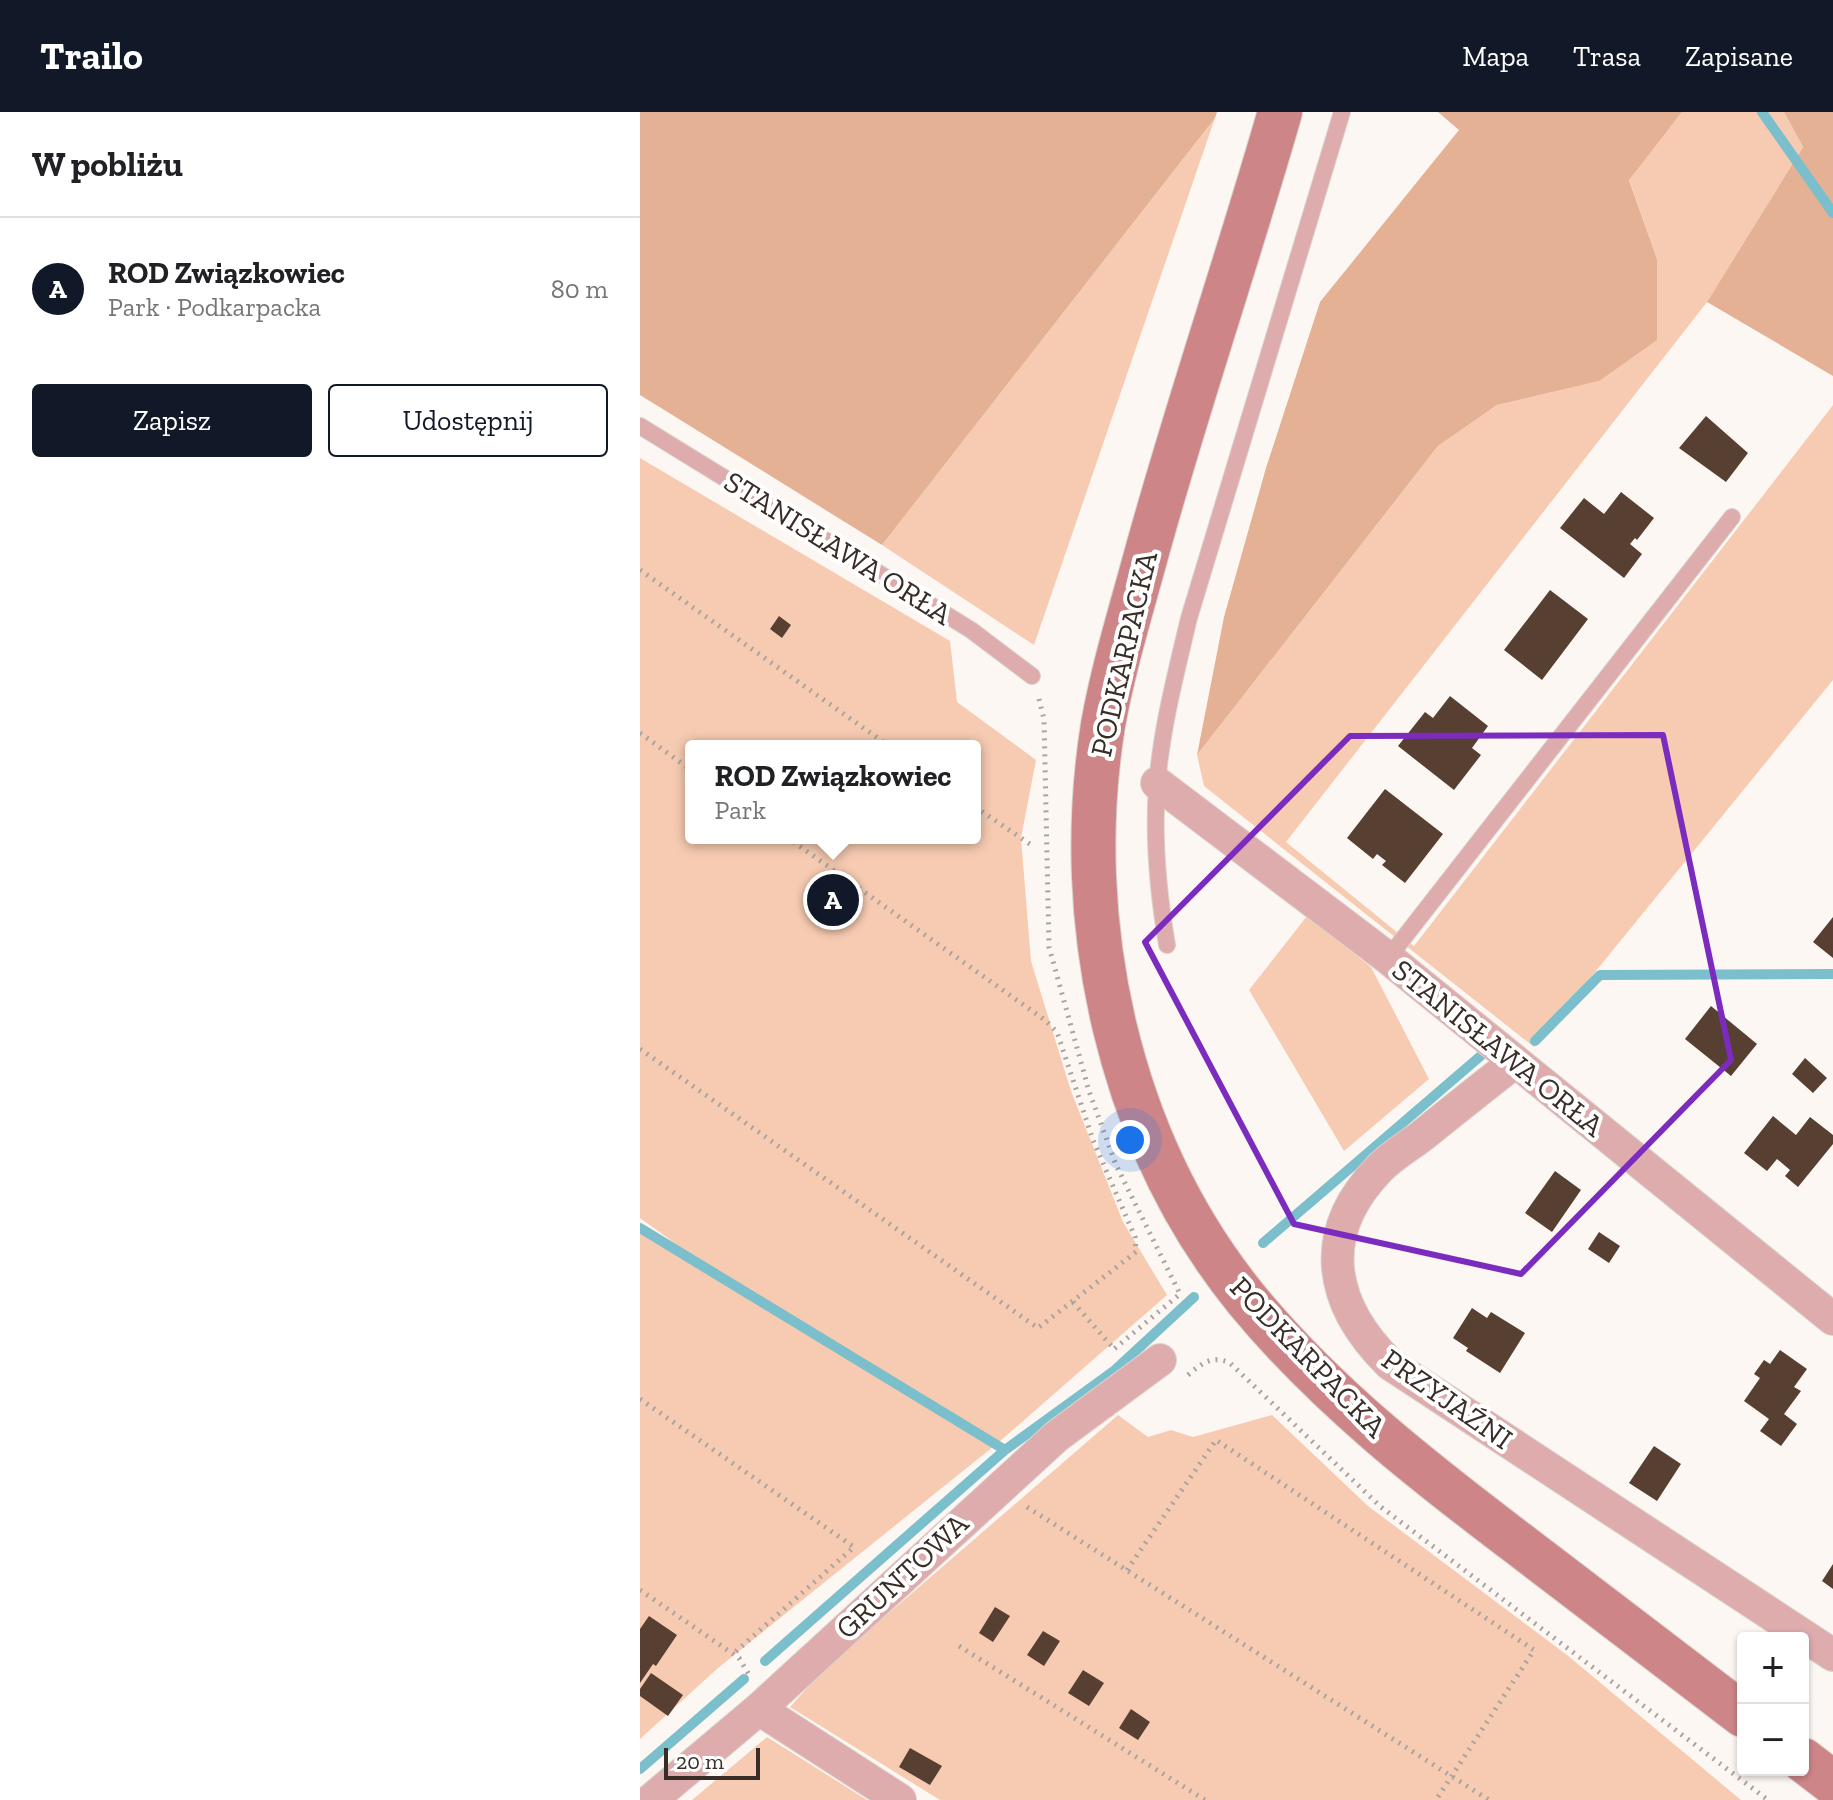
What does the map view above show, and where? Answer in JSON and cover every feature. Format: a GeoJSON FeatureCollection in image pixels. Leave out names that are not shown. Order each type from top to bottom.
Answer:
{"type":"FeatureCollection","features":[{"type":"Feature","properties":{"kind":"main road","name":"PODKARPACKA"},"geometry":{"type":"LineString","coordinates":[[1280,112],[1157,515],[1104,720],[1094,810],[1094,866],[1097,927],[1114,1024],[1148,1129],[1176,1194],[1217,1259],[1260,1314],[1313,1371],[1398,1450],[1737,1710]]}},
{"type":"Feature","properties":{"kind":"main road"},"geometry":{"type":"LineString","coordinates":[[1809,1765],[1833,1783]]}},
{"type":"Feature","properties":{"kind":"street","name":"STANISŁAWA ORŁA"},"geometry":{"type":"LineString","coordinates":[[1157,783],[1388,958],[1833,1319]]}},
{"type":"Feature","properties":{"kind":"street","name":"PRZYJAŹNI"},"geometry":{"type":"LineString","coordinates":[[1515,1062],[1379,1168],[1350,1208],[1341,1230],[1338,1278],[1353,1319],[1369,1343],[1390,1364],[1833,1655]]}},
{"type":"Feature","properties":{"kind":"street","name":"GRUNTOWA"},"geometry":{"type":"LineString","coordinates":[[651,1800],[759,1709],[1057,1436],[1160,1360]]}},
{"type":"Feature","properties":{"kind":"street"},"geometry":{"type":"LineString","coordinates":[[759,1709],[900,1800]]}},
{"type":"Feature","properties":{"kind":"lane"},"geometry":{"type":"LineString","coordinates":[[1167,945],[1157,876],[1157,783],[1170,703],[1189,618],[1342,112]]}},
{"type":"Feature","properties":{"kind":"lane","name":"STANISŁAWA ORŁA"},"geometry":{"type":"LineString","coordinates":[[640,426],[971,630],[1032,676]]}},
{"type":"Feature","properties":{"kind":"lane"},"geometry":{"type":"LineString","coordinates":[[1388,958],[1732,517]]}},
{"type":"Feature","properties":{"kind":"path"},"geometry":{"type":"LineString","coordinates":[[640,570],[881,740]]}},
{"type":"Feature","properties":{"kind":"path"},"geometry":{"type":"LineString","coordinates":[[640,733],[685,766]]}},
{"type":"Feature","properties":{"kind":"path"},"geometry":{"type":"LineString","coordinates":[[981,811],[1030,844]]}},
{"type":"Feature","properties":{"kind":"path"},"geometry":{"type":"LineString","coordinates":[[640,1049],[1038,1328],[1136,1252],[1135,1237],[1113,1191],[1057,1032],[1045,1020],[796,844]]}},
{"type":"Feature","properties":{"kind":"path"},"geometry":{"type":"LineString","coordinates":[[1073,1302],[1118,1354]]}},
{"type":"Feature","properties":{"kind":"path"},"geometry":{"type":"LineString","coordinates":[[1160,1360],[1186,1377],[1206,1360],[1219,1358],[1230,1363],[1381,1507],[1768,1800]]}},
{"type":"Feature","properties":{"kind":"path"},"geometry":{"type":"LineString","coordinates":[[640,1399],[854,1547],[733,1654],[640,1590]]}},
{"type":"Feature","properties":{"kind":"path"},"geometry":{"type":"LineString","coordinates":[[1127,1570],[1216,1440],[1534,1650],[1436,1800]]}},
{"type":"Feature","properties":{"kind":"path"},"geometry":{"type":"LineString","coordinates":[[1001,1485],[1017,1501],[1489,1800]]}},
{"type":"Feature","properties":{"kind":"path"},"geometry":{"type":"LineString","coordinates":[[959,1646],[1205,1800]]}},
{"type":"Feature","properties":{"kind":"highlighted area"},"geometry":{"type":"Polygon","coordinates":[[[1663,735],[1731,1060],[1521,1274],[1294,1224],[1145,942],[1350,736],[1663,735]]]}},
{"type":"Feature","properties":{"kind":"shaded area"},"geometry":{"type":"Polygon","coordinates":[[[640,112],[1217,112],[882,545],[640,395],[640,112]]]}},
{"type":"Feature","properties":{"kind":"shaded area"},"geometry":{"type":"Polygon","coordinates":[[[1438,112],[1682,112],[1629,180],[1657,259],[1657,340],[1599,381],[1497,405],[1438,446],[1197,755],[1224,617],[1266,468],[1320,302],[1459,130],[1438,112]]]}},
{"type":"Feature","properties":{"kind":"shaded area"},"geometry":{"type":"Polygon","coordinates":[[[1682,112],[1784,112],[1803,147],[1707,302],[1286,842],[1414,946],[1833,405],[1833,680],[1534,1047],[1204,786],[1197,755],[1438,446],[1497,405],[1599,381],[1657,259],[1629,179],[1682,112]]]}},
{"type":"Feature","properties":{"kind":"shaded area"},"geometry":{"type":"Polygon","coordinates":[[[1784,112],[1833,112],[1833,376],[1707,302],[1803,147],[1784,112]]]}},
{"type":"Feature","properties":{"kind":"shaded area"},"geometry":{"type":"Polygon","coordinates":[[[1215,118],[1034,645],[882,545],[1215,118]]]}},
{"type":"Feature","properties":{"kind":"shaded area"},"geometry":{"type":"Polygon","coordinates":[[[640,458],[950,641],[957,702],[1036,760],[1021,838],[1031,961],[1071,1091],[1123,1222],[1167,1295],[999,1442],[718,1668],[640,1739],[640,1224],[676,1244],[640,1218],[640,458]]]}},
{"type":"Feature","properties":{"kind":"shaded area"},"geometry":{"type":"Polygon","coordinates":[[[1307,916],[1371,967],[1429,1079],[1344,1151],[1249,990],[1307,916]]]}},
{"type":"Feature","properties":{"kind":"shaded area"},"geometry":{"type":"Polygon","coordinates":[[[1118,1415],[1148,1437],[1171,1430],[1193,1437],[1272,1415],[1368,1506],[1567,1655],[1741,1800],[940,1800],[790,1707],[823,1670],[1118,1415]]]}},
{"type":"Feature","properties":{"kind":"shaded area"},"geometry":{"type":"Polygon","coordinates":[[[767,1737],[867,1800],[692,1800],[767,1737]]]}},
{"type":"Feature","properties":{"kind":"building"},"geometry":{"type":"Polygon","coordinates":[[[1706,416],[1748,453],[1726,482],[1679,448],[1706,416]]]}},
{"type":"Feature","properties":{"kind":"building"},"geometry":{"type":"Polygon","coordinates":[[[1621,492],[1654,518],[1637,540],[1635,538],[1630,544],[1642,554],[1624,578],[1560,528],[1584,498],[1604,514],[1621,492]]]}},
{"type":"Feature","properties":{"kind":"building"},"geometry":{"type":"Polygon","coordinates":[[[1550,590],[1588,619],[1542,680],[1504,650],[1550,590]]]}},
{"type":"Feature","properties":{"kind":"building"},"geometry":{"type":"Polygon","coordinates":[[[779,616],[791,625],[782,638],[770,629],[779,616]]]}},
{"type":"Feature","properties":{"kind":"building"},"geometry":{"type":"Polygon","coordinates":[[[1450,696],[1488,726],[1472,748],[1481,755],[1454,790],[1398,746],[1425,712],[1433,718],[1450,696]]]}},
{"type":"Feature","properties":{"kind":"building"},"geometry":{"type":"Polygon","coordinates":[[[1385,789],[1443,834],[1405,883],[1382,865],[1386,861],[1377,854],[1373,859],[1347,838],[1385,789]]]}},
{"type":"Feature","properties":{"kind":"building"},"geometry":{"type":"Polygon","coordinates":[[[1833,917],[1833,958],[1813,942],[1833,917]]]}},
{"type":"Feature","properties":{"kind":"building"},"geometry":{"type":"Polygon","coordinates":[[[1711,1006],[1757,1044],[1731,1076],[1685,1039],[1711,1006]]]}},
{"type":"Feature","properties":{"kind":"building"},"geometry":{"type":"Polygon","coordinates":[[[1805,1058],[1827,1078],[1813,1093],[1792,1074],[1805,1058]]]}},
{"type":"Feature","properties":{"kind":"building"},"geometry":{"type":"Polygon","coordinates":[[[1773,1116],[1796,1135],[1810,1117],[1833,1135],[1833,1144],[1798,1187],[1785,1176],[1790,1170],[1777,1159],[1767,1171],[1744,1153],[1773,1116]]]}},
{"type":"Feature","properties":{"kind":"building"},"geometry":{"type":"Polygon","coordinates":[[[1555,1171],[1581,1190],[1552,1232],[1525,1213],[1555,1171]]]}},
{"type":"Feature","properties":{"kind":"building"},"geometry":{"type":"Polygon","coordinates":[[[1599,1232],[1620,1246],[1609,1263],[1588,1249],[1599,1232]]]}},
{"type":"Feature","properties":{"kind":"building"},"geometry":{"type":"Polygon","coordinates":[[[1472,1308],[1487,1318],[1491,1312],[1525,1333],[1500,1373],[1466,1351],[1468,1348],[1453,1338],[1472,1308]]]}},
{"type":"Feature","properties":{"kind":"building"},"geometry":{"type":"Polygon","coordinates":[[[1780,1350],[1807,1369],[1794,1387],[1801,1391],[1784,1414],[1797,1424],[1781,1446],[1760,1431],[1769,1419],[1744,1401],[1760,1378],[1754,1374],[1764,1360],[1770,1364],[1780,1350]]]}},
{"type":"Feature","properties":{"kind":"building"},"geometry":{"type":"Polygon","coordinates":[[[1654,1446],[1681,1464],[1657,1501],[1629,1483],[1654,1446]]]}},
{"type":"Feature","properties":{"kind":"building"},"geometry":{"type":"Polygon","coordinates":[[[1833,1564],[1833,1589],[1822,1581],[1833,1564]]]}},
{"type":"Feature","properties":{"kind":"building"},"geometry":{"type":"Polygon","coordinates":[[[995,1607],[1010,1616],[993,1642],[979,1633],[995,1607]]]}},
{"type":"Feature","properties":{"kind":"building"},"geometry":{"type":"Polygon","coordinates":[[[649,1616],[677,1635],[640,1683],[640,1629],[649,1616]]]}},
{"type":"Feature","properties":{"kind":"building"},"geometry":{"type":"Polygon","coordinates":[[[1043,1631],[1060,1641],[1044,1666],[1027,1655],[1043,1631]]]}},
{"type":"Feature","properties":{"kind":"building"},"geometry":{"type":"Polygon","coordinates":[[[1083,1670],[1104,1683],[1089,1706],[1068,1693],[1083,1670]]]}},
{"type":"Feature","properties":{"kind":"building"},"geometry":{"type":"Polygon","coordinates":[[[651,1673],[683,1695],[668,1716],[640,1696],[640,1689],[651,1673]]]}},
{"type":"Feature","properties":{"kind":"building"},"geometry":{"type":"Polygon","coordinates":[[[1131,1709],[1150,1722],[1138,1740],[1119,1728],[1131,1709]]]}},
{"type":"Feature","properties":{"kind":"building"},"geometry":{"type":"Polygon","coordinates":[[[910,1748],[942,1766],[930,1785],[899,1767],[910,1748]]]}},
{"type":"Feature","properties":{"kind":"waterway"},"geometry":{"type":"LineString","coordinates":[[1762,112],[1833,213]]}},
{"type":"Feature","properties":{"kind":"waterway"},"geometry":{"type":"LineString","coordinates":[[1535,1041],[1600,975],[1833,974]]}},
{"type":"Feature","properties":{"kind":"waterway"},"geometry":{"type":"LineString","coordinates":[[1263,1243],[1484,1053]]}},
{"type":"Feature","properties":{"kind":"waterway"},"geometry":{"type":"LineString","coordinates":[[640,1228],[1005,1450]]}},
{"type":"Feature","properties":{"kind":"waterway"},"geometry":{"type":"LineString","coordinates":[[765,1661],[1005,1450],[1115,1370],[1194,1297]]}},
{"type":"Feature","properties":{"kind":"waterway"},"geometry":{"type":"LineString","coordinates":[[640,1769],[744,1679]]}},
{"type":"Feature","properties":{"kind":"place","name":"ROD Związkowiec"},"geometry":{"type":"Point","coordinates":[833,900]}}]}
